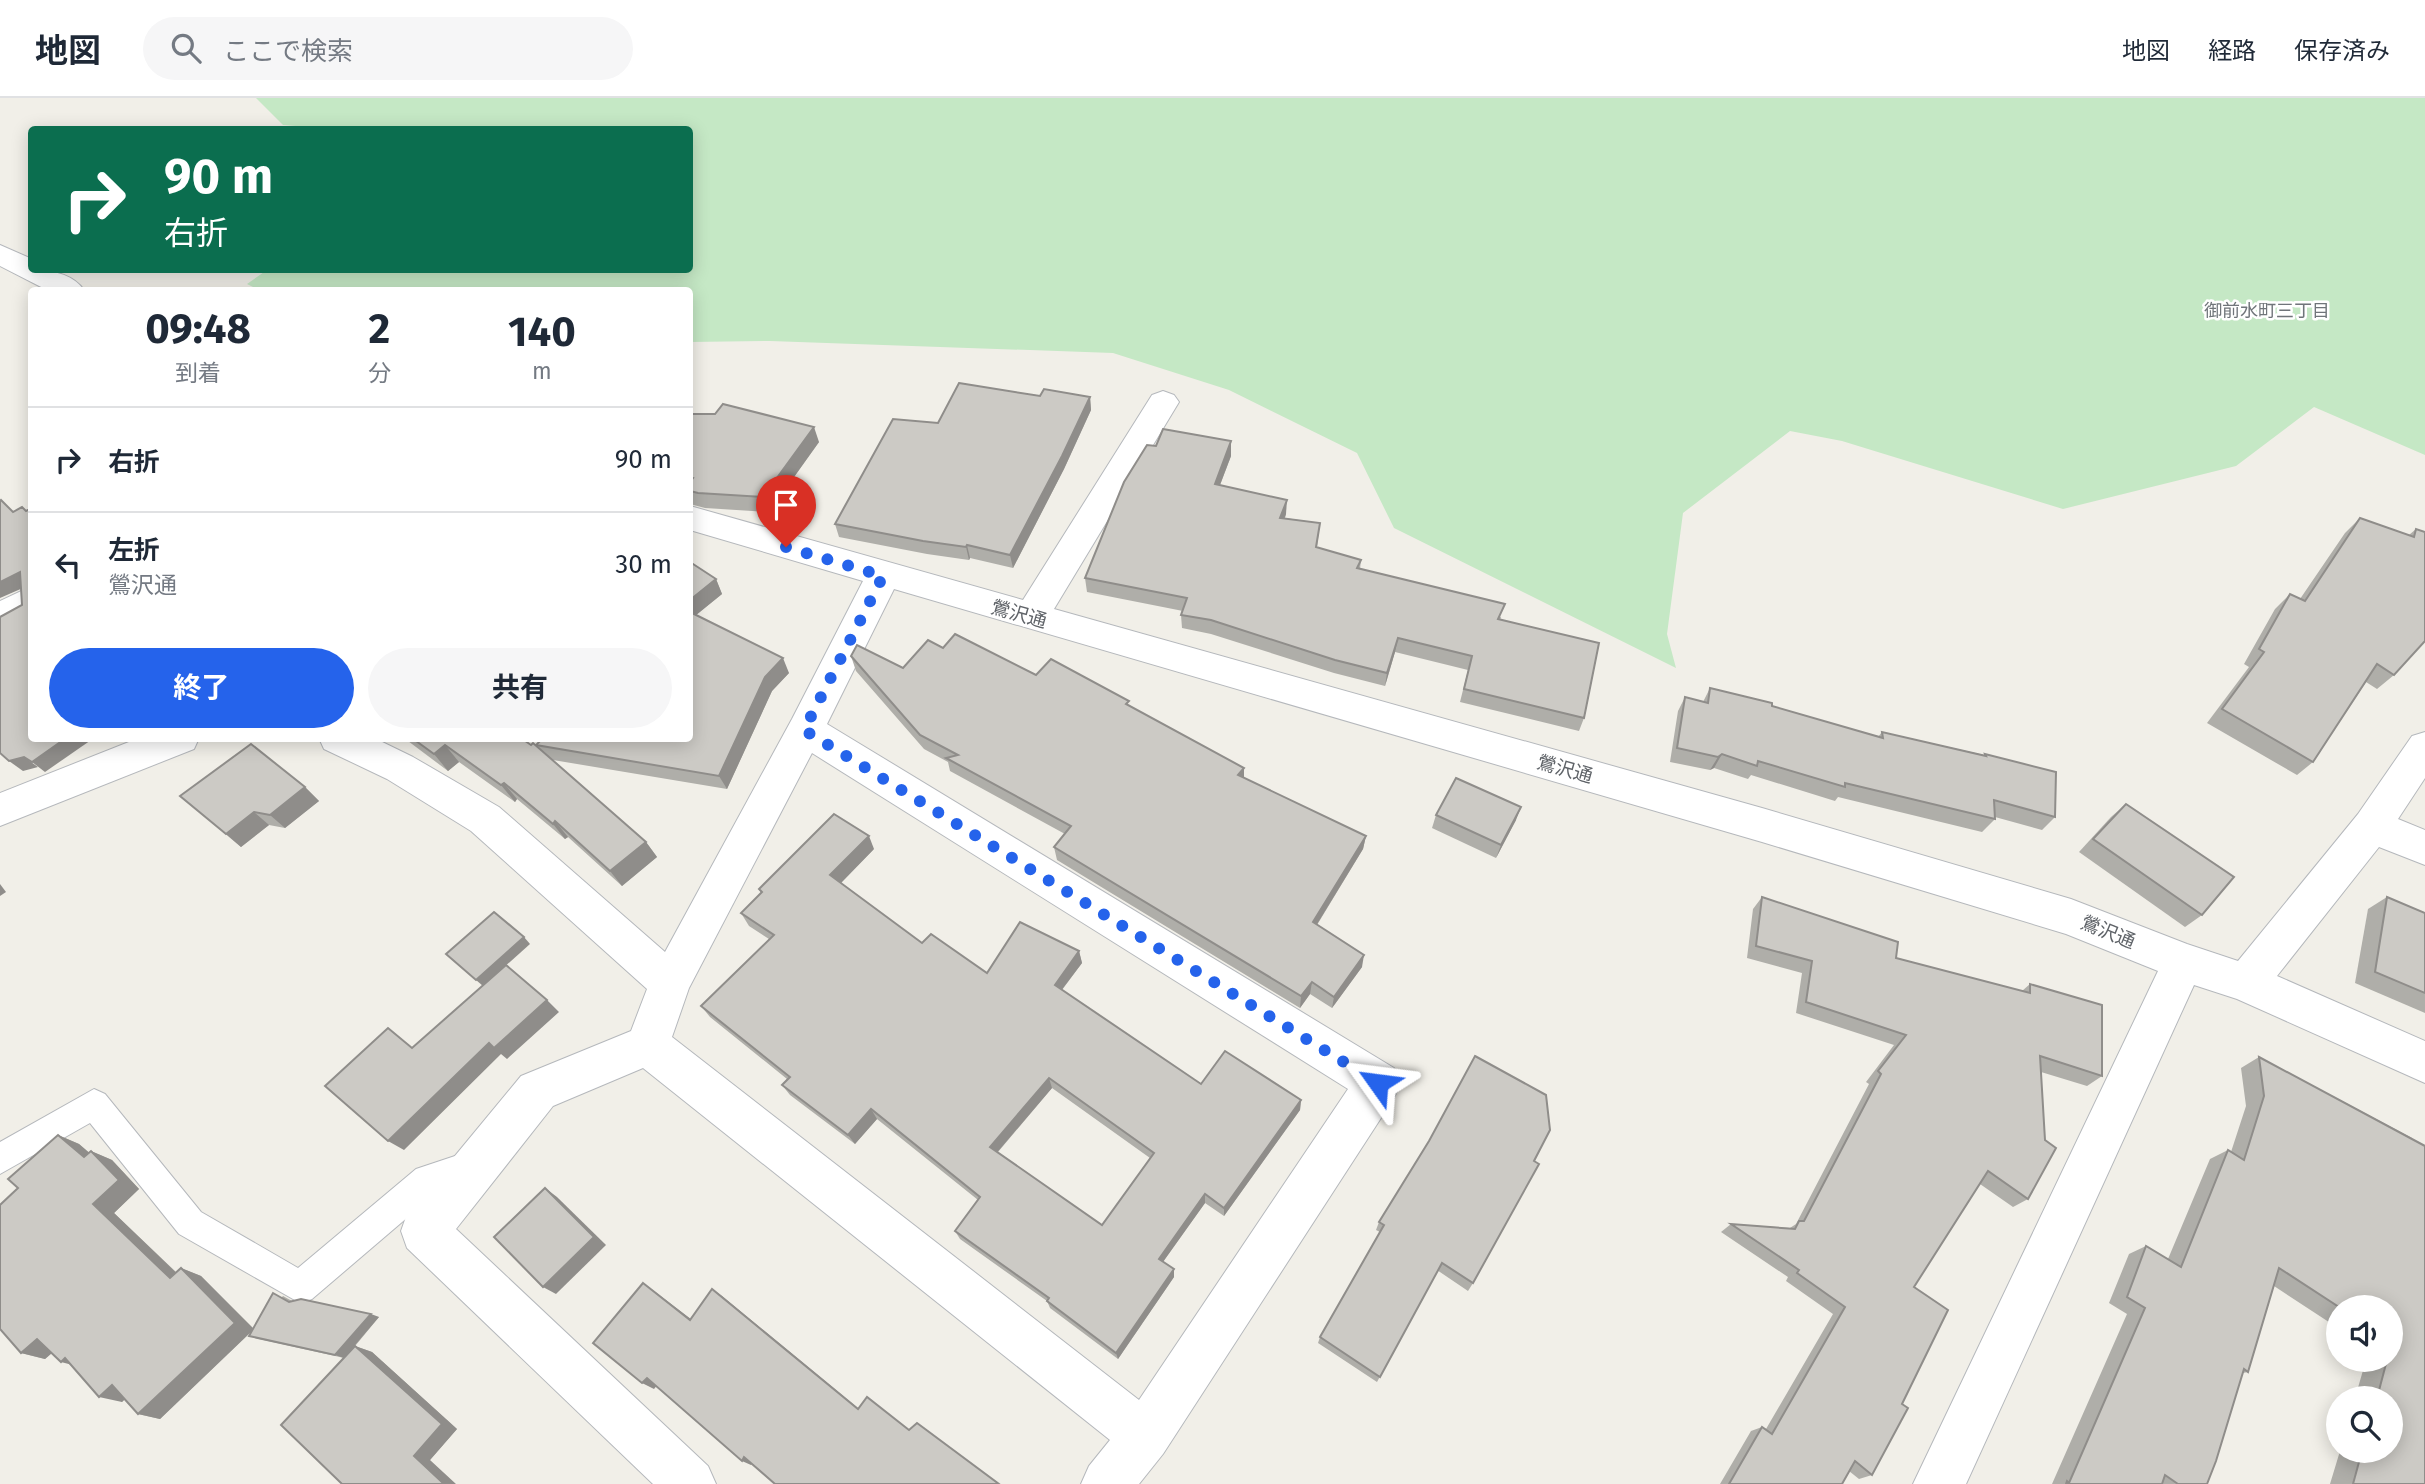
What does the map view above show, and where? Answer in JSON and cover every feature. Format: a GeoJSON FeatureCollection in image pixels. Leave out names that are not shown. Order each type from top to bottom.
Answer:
{"type":"FeatureCollection","features":[{"type":"Feature","properties":{"kind":"street"},"geometry":{"type":"LineString","coordinates":[[0,254],[28,269]]}},
{"type":"Feature","properties":{"kind":"street"},"geometry":{"type":"LineString","coordinates":[[36,273],[63,287]]}},
{"type":"Feature","properties":{"kind":"street"},"geometry":{"type":"LineString","coordinates":[[1031,617],[1163,402]]}},
{"type":"Feature","properties":{"kind":"street","name":"鶯沢通"},"geometry":{"type":"LineString","coordinates":[[693,519],[883,576],[1735,818],[2057,913],[2183,962],[2246,983],[2425,1062]]}},
{"type":"Feature","properties":{"kind":"street"},"geometry":{"type":"LineString","coordinates":[[690,1484],[424,1231],[537,1091],[648,1045],[670,983],[883,576]]}},
{"type":"Feature","properties":{"kind":"street"},"geometry":{"type":"LineString","coordinates":[[0,618],[28,601]]}},
{"type":"Feature","properties":{"kind":"street"},"geometry":{"type":"LineString","coordinates":[[804,730],[1378,1083],[1145,1436],[1107,1484]]}},
{"type":"Feature","properties":{"kind":"street"},"geometry":{"type":"LineString","coordinates":[[1,808],[171,742]]}},
{"type":"Feature","properties":{"kind":"street"},"geometry":{"type":"LineString","coordinates":[[345,742],[400,768],[485,819],[670,983]]}},
{"type":"Feature","properties":{"kind":"street"},"geometry":{"type":"LineString","coordinates":[[2246,983],[2372,826],[2425,747]]}},
{"type":"Feature","properties":{"kind":"street"},"geometry":{"type":"LineString","coordinates":[[2372,826],[2425,848]]}},
{"type":"Feature","properties":{"kind":"street"},"geometry":{"type":"LineString","coordinates":[[1939,1484],[2183,962]]}},
{"type":"Feature","properties":{"kind":"street"},"geometry":{"type":"LineString","coordinates":[[648,1045],[1145,1436]]}},
{"type":"Feature","properties":{"kind":"lane"},"geometry":{"type":"LineString","coordinates":[[0,1159],[94,1104],[190,1223],[300,1287],[427,1180],[479,1164]]}},
{"type":"Feature","properties":{"kind":"green space"},"geometry":{"type":"Polygon","coordinates":[[[256,98],[2425,98],[2425,455],[2314,407],[2236,466],[2063,509],[1842,441],[1790,431],[1683,513],[1667,634],[1676,668],[1394,528],[1357,453],[1229,390],[1113,353],[770,341],[693,342],[693,287],[253,287],[247,284],[263,273],[693,273],[693,126],[283,125],[256,98]]]}},
{"type":"Feature","properties":{"kind":"building"},"geometry":{"type":"Polygon","coordinates":[[[959,383],[1040,396],[1044,389],[1090,397],[1010,555],[967,545],[923,541],[835,524],[893,419],[938,423],[959,383]]]}},
{"type":"Feature","properties":{"kind":"building"},"geometry":{"type":"Polygon","coordinates":[[[723,404],[814,427],[763,497],[698,493],[693,492],[693,414],[715,414],[723,404]]]}},
{"type":"Feature","properties":{"kind":"building"},"geometry":{"type":"Polygon","coordinates":[[[1163,429],[1231,441],[1215,484],[1287,500],[1280,518],[1320,523],[1316,547],[1361,560],[1357,568],[1505,604],[1498,619],[1599,643],[1584,718],[1464,689],[1472,656],[1398,638],[1387,673],[1335,660],[1211,620],[1181,615],[1187,598],[1085,578],[1124,482],[1147,445],[1156,446],[1163,429]]]}},
{"type":"Feature","properties":{"kind":"building"},"geometry":{"type":"Polygon","coordinates":[[[0,501],[13,512],[22,507],[28,510],[28,742],[60,742],[32,762],[24,757],[9,761],[0,753],[0,617],[22,605],[20,572],[0,582],[0,501]]]}},
{"type":"Feature","properties":{"kind":"building"},"geometry":{"type":"Polygon","coordinates":[[[2360,518],[2414,537],[2416,529],[2425,532],[2425,641],[2394,675],[2377,664],[2313,762],[2222,709],[2264,652],[2259,649],[2290,594],[2305,601],[2360,518]]]}},
{"type":"Feature","properties":{"kind":"building"},"geometry":{"type":"Polygon","coordinates":[[[693,564],[716,579],[693,598],[693,564]]]}},
{"type":"Feature","properties":{"kind":"building"},"geometry":{"type":"Polygon","coordinates":[[[693,613],[783,658],[765,677],[719,776],[536,745],[539,742],[693,742],[693,613]]]}},
{"type":"Feature","properties":{"kind":"building"},"geometry":{"type":"Polygon","coordinates":[[[955,634],[1036,675],[1051,659],[1129,701],[1126,704],[1244,768],[1238,775],[1366,836],[1313,922],[1364,955],[1334,997],[1312,982],[1301,996],[1054,847],[1071,826],[946,758],[958,755],[920,735],[851,656],[857,645],[903,668],[928,640],[943,648],[955,634]]]}},
{"type":"Feature","properties":{"kind":"building"},"geometry":{"type":"Polygon","coordinates":[[[1710,688],[1772,703],[1772,706],[1883,738],[1882,732],[2056,772],[2055,817],[1994,800],[1995,819],[1845,783],[1845,787],[1758,761],[1757,766],[1722,754],[1718,757],[1677,748],[1685,697],[1708,703],[1710,688]]]}},
{"type":"Feature","properties":{"kind":"building"},"geometry":{"type":"Polygon","coordinates":[[[418,742],[533,743],[646,842],[610,871],[555,821],[553,824],[504,783],[501,785],[445,745],[434,754],[418,742]]]}},
{"type":"Feature","properties":{"kind":"building"},"geometry":{"type":"Polygon","coordinates":[[[251,744],[305,787],[270,815],[254,812],[226,834],[180,796],[251,744]]]}},
{"type":"Feature","properties":{"kind":"building"},"geometry":{"type":"Polygon","coordinates":[[[1456,778],[1521,807],[1501,845],[1436,815],[1456,778]]]}},
{"type":"Feature","properties":{"kind":"building"},"geometry":{"type":"Polygon","coordinates":[[[2126,804],[2234,877],[2202,915],[2093,839],[2126,804]]]}},
{"type":"Feature","properties":{"kind":"building"},"geometry":{"type":"Polygon","coordinates":[[[834,814],[869,836],[830,875],[922,943],[931,934],[987,973],[1020,922],[1079,951],[1055,985],[1201,1084],[1225,1051],[1301,1100],[1224,1208],[1205,1194],[1159,1259],[1174,1269],[1116,1353],[1047,1301],[1049,1298],[955,1231],[980,1197],[871,1109],[848,1135],[782,1085],[790,1077],[701,1006],[774,935],[741,913],[762,892],[759,889],[834,814]],[[1049,1078],[990,1147],[1102,1225],[1154,1153],[1049,1078]]]}},
{"type":"Feature","properties":{"kind":"building"},"geometry":{"type":"Polygon","coordinates":[[[1762,897],[1898,942],[1896,958],[2030,993],[2030,984],[2102,1005],[2102,1076],[2040,1056],[2045,1140],[2056,1148],[2028,1199],[1988,1171],[1914,1287],[1948,1310],[1902,1404],[1908,1408],[1872,1475],[1855,1461],[1842,1484],[1729,1484],[1762,1427],[1772,1434],[1845,1307],[1797,1273],[1799,1270],[1731,1224],[1795,1229],[1799,1221],[1804,1221],[1881,1074],[1878,1071],[1906,1035],[1806,1002],[1812,961],[1756,946],[1762,897]]]}},
{"type":"Feature","properties":{"kind":"building"},"geometry":{"type":"Polygon","coordinates":[[[2387,897],[2425,913],[2425,993],[2375,972],[2387,897]]]}},
{"type":"Feature","properties":{"kind":"building"},"geometry":{"type":"Polygon","coordinates":[[[494,912],[524,937],[476,980],[446,954],[494,912]]]}},
{"type":"Feature","properties":{"kind":"building"},"geometry":{"type":"Polygon","coordinates":[[[506,965],[547,1000],[494,1048],[489,1043],[388,1141],[325,1086],[388,1028],[412,1048],[506,965]]]}},
{"type":"Feature","properties":{"kind":"building"},"geometry":{"type":"Polygon","coordinates":[[[1475,1056],[1546,1095],[1550,1130],[1534,1161],[1539,1164],[1473,1283],[1442,1263],[1380,1377],[1320,1337],[1384,1225],[1379,1222],[1429,1141],[1475,1056]]]}},
{"type":"Feature","properties":{"kind":"building"},"geometry":{"type":"Polygon","coordinates":[[[2259,1057],[2425,1146],[2425,1484],[2353,1484],[2359,1463],[2403,1463],[2403,1386],[2380,1386],[2384,1372],[2403,1372],[2403,1295],[2326,1295],[2326,1299],[2279,1268],[2248,1372],[2244,1369],[2207,1484],[2178,1484],[2165,1475],[2162,1484],[2066,1484],[2067,1481],[2069,1483],[2145,1308],[2127,1297],[2146,1246],[2181,1267],[2228,1150],[2244,1160],[2264,1096],[2259,1057]]]}},
{"type":"Feature","properties":{"kind":"building"},"geometry":{"type":"Polygon","coordinates":[[[58,1135],[84,1157],[91,1151],[119,1180],[93,1204],[170,1278],[181,1268],[235,1323],[138,1414],[112,1385],[99,1397],[65,1358],[61,1362],[37,1339],[21,1353],[0,1329],[0,1205],[18,1188],[8,1179],[58,1135]]]}},
{"type":"Feature","properties":{"kind":"building"},"geometry":{"type":"Polygon","coordinates":[[[545,1188],[594,1237],[543,1287],[494,1237],[545,1188]]]}},
{"type":"Feature","properties":{"kind":"building"},"geometry":{"type":"Polygon","coordinates":[[[643,1283],[690,1320],[712,1289],[858,1409],[867,1397],[909,1430],[917,1423],[999,1484],[775,1484],[744,1457],[742,1461],[647,1378],[642,1383],[593,1343],[643,1283]]]}},
{"type":"Feature","properties":{"kind":"building"},"geometry":{"type":"Polygon","coordinates":[[[273,1293],[289,1302],[301,1299],[371,1314],[335,1355],[249,1336],[273,1293]]]}},
{"type":"Feature","properties":{"kind":"building"},"geometry":{"type":"Polygon","coordinates":[[[355,1346],[442,1424],[414,1456],[444,1484],[342,1484],[281,1425],[355,1346]]]}},
{"type":"Feature","properties":{"kind":"district","name":"御前水町三丁目"},"geometry":{"type":"Point","coordinates":[2267,311]}},
{"type":"Feature","properties":{"kind":"route"},"geometry":{"type":"LineString","coordinates":[[786,547],[883,576],[804,730],[1378,1083]]}}]}
